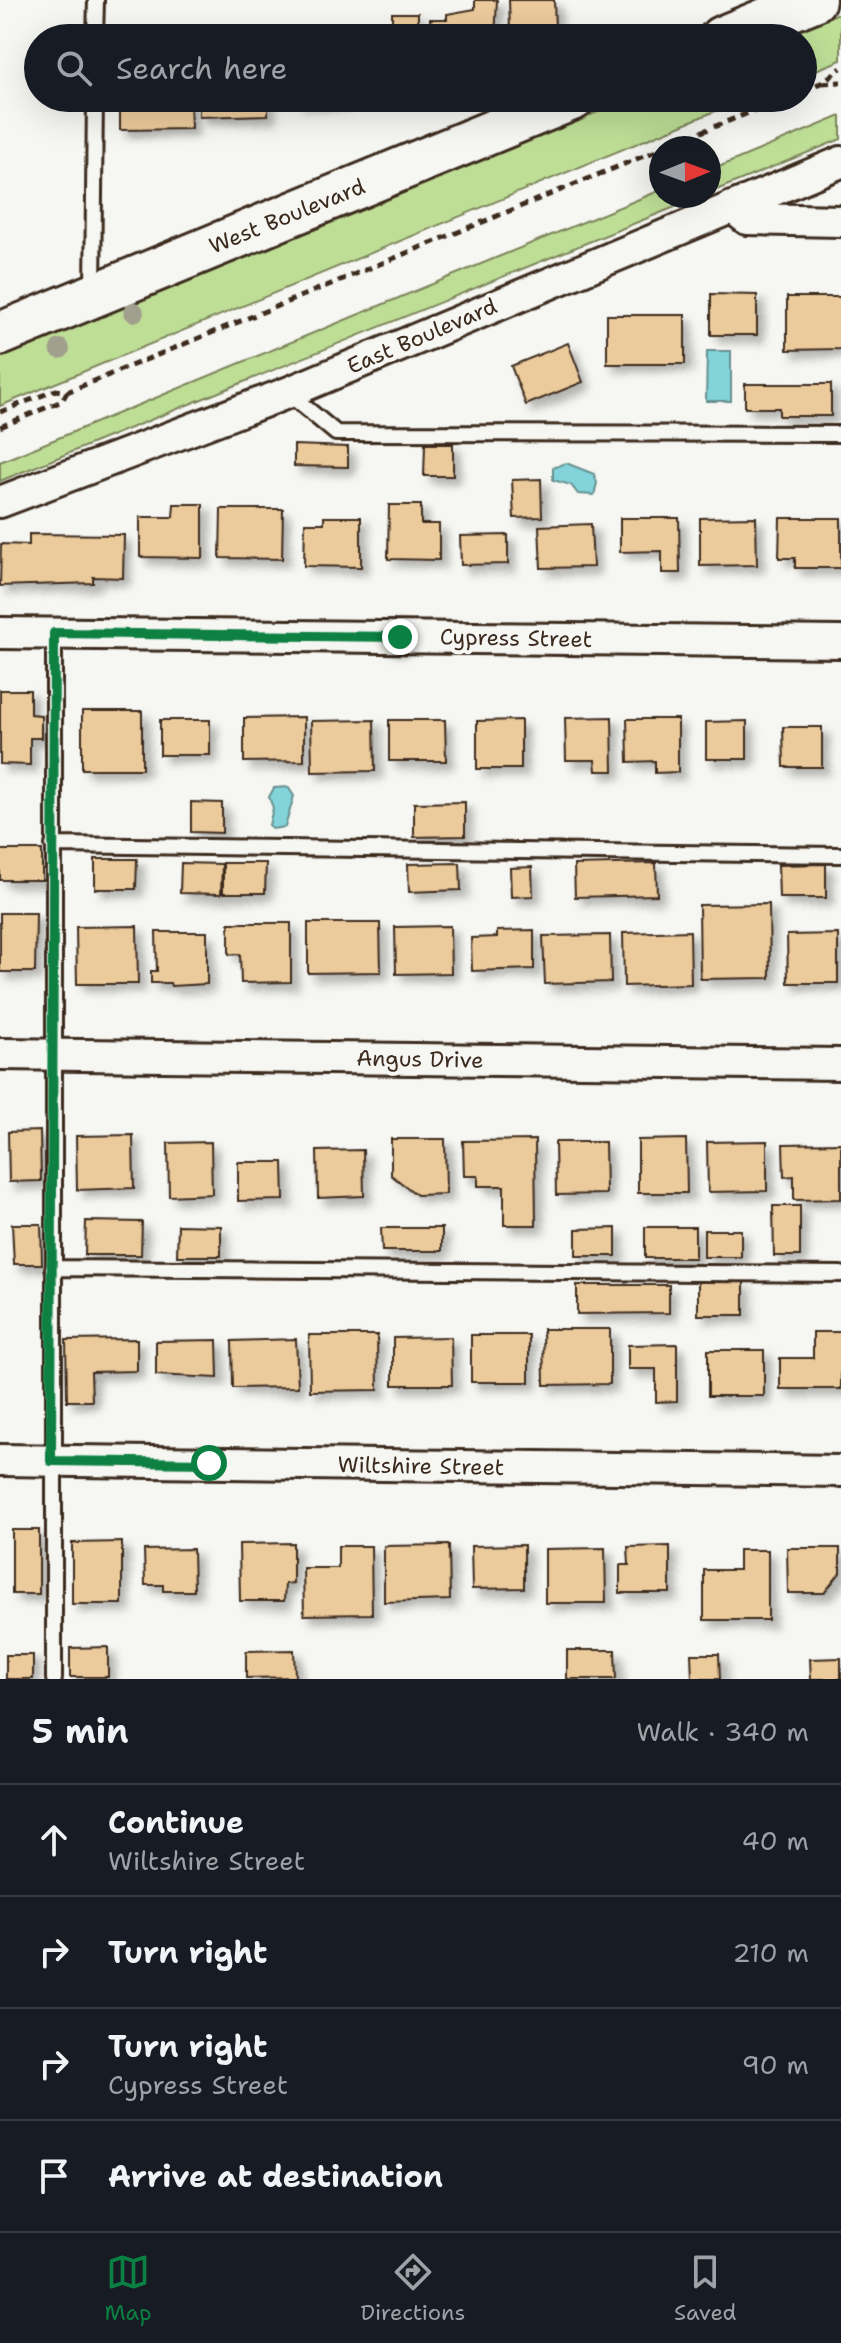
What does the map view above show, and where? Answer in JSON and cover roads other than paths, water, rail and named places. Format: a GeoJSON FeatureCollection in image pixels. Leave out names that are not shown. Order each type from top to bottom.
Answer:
{"type":"FeatureCollection","features":[{"type":"Feature","properties":{"kind":"street"},"geometry":{"type":"LineString","coordinates":[[755,24],[814,0]]}},
{"type":"Feature","properties":{"kind":"street","name":"West Boulevard"},"geometry":{"type":"LineString","coordinates":[[0,334],[540,112]]}},
{"type":"Feature","properties":{"kind":"street","name":"East Boulevard"},"geometry":{"type":"LineString","coordinates":[[0,502],[287,393],[841,162]]}},
{"type":"Feature","properties":{"kind":"street"},"geometry":{"type":"LineString","coordinates":[[732,207],[747,219],[841,221]]}},
{"type":"Feature","properties":{"kind":"street","name":"Cypress Street"},"geometry":{"type":"LineString","coordinates":[[0,633],[841,642]]}},
{"type":"Feature","properties":{"kind":"street","name":"Angus Drive"},"geometry":{"type":"LineString","coordinates":[[0,1054],[841,1064]]}},
{"type":"Feature","properties":{"kind":"street","name":"Wiltshire Street"},"geometry":{"type":"LineString","coordinates":[[0,1460],[841,1471]]}},
{"type":"Feature","properties":{"kind":"lane"},"geometry":{"type":"LineString","coordinates":[[95,24],[96,0]]}},
{"type":"Feature","properties":{"kind":"lane"},"geometry":{"type":"LineString","coordinates":[[93,295],[95,112]]}},
{"type":"Feature","properties":{"kind":"lane"},"geometry":{"type":"LineString","coordinates":[[287,393],[336,433],[841,434]]}},
{"type":"Feature","properties":{"kind":"lane"},"geometry":{"type":"LineString","coordinates":[[54,633],[51,1461],[54,1679]]}},
{"type":"Feature","properties":{"kind":"lane"},"geometry":{"type":"LineString","coordinates":[[53,845],[841,855]]}},
{"type":"Feature","properties":{"kind":"lane"},"geometry":{"type":"LineString","coordinates":[[53,1268],[841,1274]]}},
{"type":"Feature","properties":{"kind":"water"},"geometry":{"type":"Polygon","coordinates":[[[707,351],[731,351],[731,401],[706,401],[707,351]]]}},
{"type":"Feature","properties":{"kind":"water"},"geometry":{"type":"Polygon","coordinates":[[[566,463],[594,474],[597,483],[594,495],[578,494],[571,485],[553,480],[553,468],[566,463]]]}},
{"type":"Feature","properties":{"kind":"water"},"geometry":{"type":"Polygon","coordinates":[[[288,787],[294,796],[285,827],[272,829],[269,825],[273,808],[269,797],[274,788],[288,787]]]}}]}
